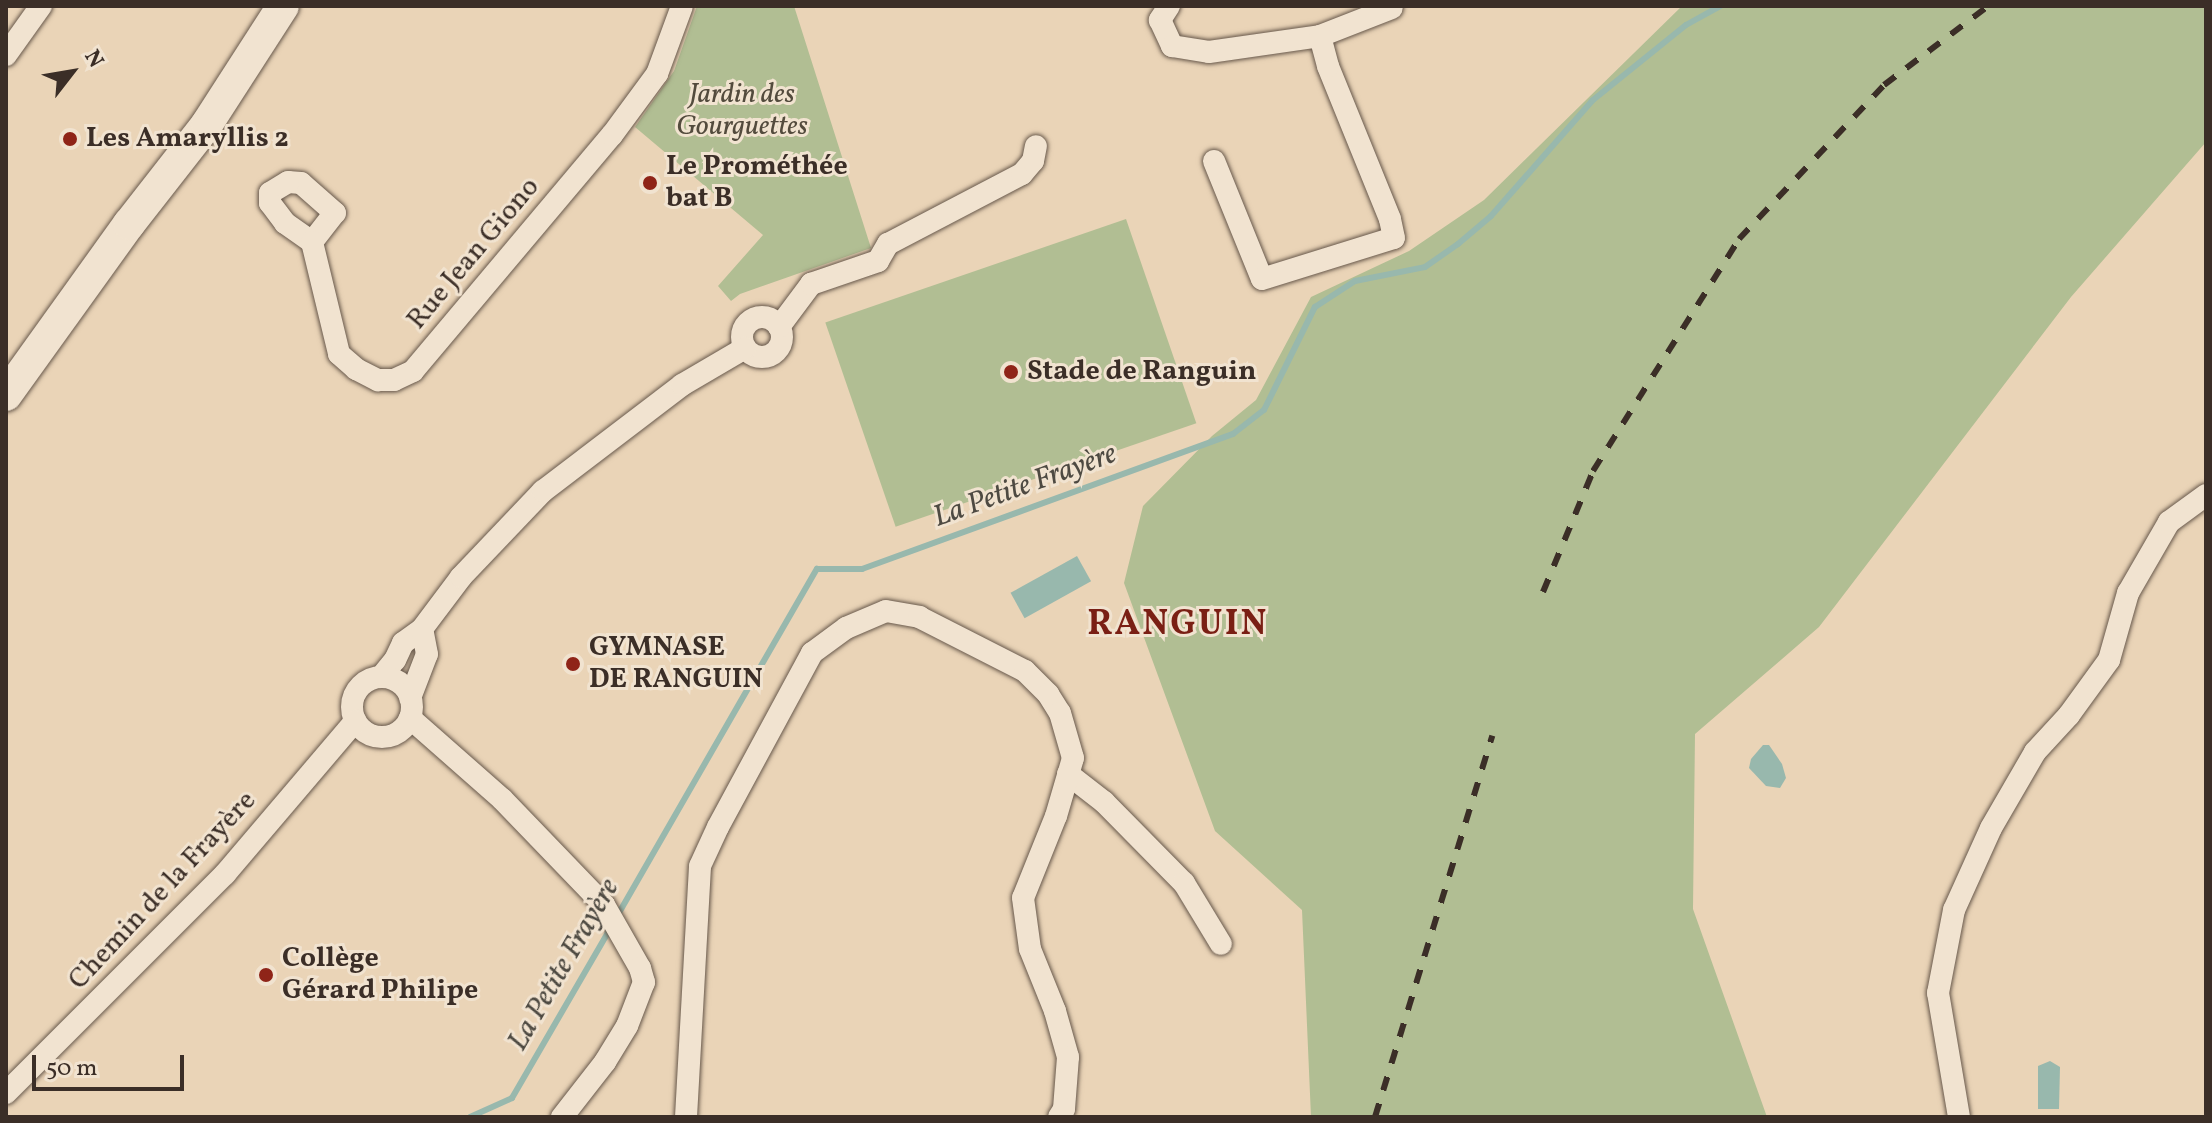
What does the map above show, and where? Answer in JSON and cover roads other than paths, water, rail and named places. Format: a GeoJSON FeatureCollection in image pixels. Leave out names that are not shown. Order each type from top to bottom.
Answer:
{"type":"FeatureCollection","features":[{"type":"Feature","properties":{"kind":"main road"},"geometry":{"type":"LineString","coordinates":[[6,395],[129,224],[207,124],[283,6]]}},
{"type":"Feature","properties":{"kind":"street"},"geometry":{"type":"LineString","coordinates":[[6,55],[41,6]]}},
{"type":"Feature","properties":{"kind":"street","name":"Rue Jean Giono"},"geometry":{"type":"LineString","coordinates":[[312,242],[339,354],[356,369],[378,380],[394,380],[413,371],[602,147],[657,74],[682,6]]}},
{"type":"Feature","properties":{"kind":"street"},"geometry":{"type":"LineString","coordinates":[[1169,6],[1160,20],[1172,46],[1209,52],[1320,36],[1392,8]]}},
{"type":"Feature","properties":{"kind":"street"},"geometry":{"type":"LineString","coordinates":[[1214,161],[1262,279],[1394,238],[1390,219],[1328,66],[1320,36]]}},
{"type":"Feature","properties":{"kind":"street"},"geometry":{"type":"LineString","coordinates":[[422,629],[427,654],[410,708],[399,731],[384,737],[367,733],[355,721],[354,696],[364,683],[381,677],[395,660],[403,643],[422,629],[461,577],[543,491],[682,385],[745,348],[741,336],[751,319],[769,318],[779,327],[811,284],[878,261],[888,244],[1022,174],[1033,161],[1036,146]]}},
{"type":"Feature","properties":{"kind":"street"},"geometry":{"type":"LineString","coordinates":[[1959,1117],[1938,993],[1954,910],[1991,828],[2035,752],[2069,715],[2109,660],[2128,593],[2169,522],[2206,495]]}},
{"type":"Feature","properties":{"kind":"street"},"geometry":{"type":"LineString","coordinates":[[686,1117],[700,866],[812,653],[846,628],[886,611],[919,617],[1025,671],[1048,694],[1060,713],[1073,758],[1023,898],[1030,949],[1055,1011],[1068,1057],[1064,1109],[1059,1117]]}},
{"type":"Feature","properties":{"kind":"street"},"geometry":{"type":"LineString","coordinates":[[381,677],[399,683],[410,708],[604,905],[626,940],[644,982],[627,1026],[605,1062],[562,1117]]}},
{"type":"Feature","properties":{"kind":"street","name":"Chemin de la Frayère"},"geometry":{"type":"LineString","coordinates":[[6,1093],[225,874],[355,721]]}},
{"type":"Feature","properties":{"kind":"street"},"geometry":{"type":"LineString","coordinates":[[1068,774],[1104,802],[1184,883],[1221,944]]}},
{"type":"Feature","properties":{"kind":"water"},"geometry":{"type":"Polygon","coordinates":[[[1077,556],[1091,581],[1025,618],[1011,593],[1077,556]]]}},
{"type":"Feature","properties":{"kind":"water"},"geometry":{"type":"Polygon","coordinates":[[[1763,745],[1769,745],[1782,764],[1786,778],[1780,788],[1766,786],[1749,768],[1751,759],[1763,745]]]}},
{"type":"Feature","properties":{"kind":"water"},"geometry":{"type":"Polygon","coordinates":[[[2050,1061],[2060,1067],[2059,1109],[2038,1109],[2038,1066],[2050,1061]]]}},
{"type":"Feature","properties":{"kind":"waterway","name":"La Petite Frayère"},"geometry":{"type":"LineString","coordinates":[[616,918],[817,569],[862,569],[1233,434],[1264,410],[1315,307],[1355,281],[1425,267],[1458,244],[1491,216],[1593,100],[1686,25],[1720,6]]}},
{"type":"Feature","properties":{"kind":"waterway","name":"La Petite Frayère"},"geometry":{"type":"LineString","coordinates":[[470,1117],[512,1098],[611,927]]}},
{"type":"Feature","properties":{"kind":"railway"},"geometry":{"type":"LineString","coordinates":[[1543,592],[1593,471],[1739,239],[1884,85],[1988,6]]}},
{"type":"Feature","properties":{"kind":"railway"},"geometry":{"type":"LineString","coordinates":[[1375,1117],[1492,736]]}},
{"type":"Feature","properties":{"kind":"place","name":"Les Amaryllis 2"},"geometry":{"type":"Point","coordinates":[70,139]}},
{"type":"Feature","properties":{"kind":"place","name":"Le Prométhée bat B"},"geometry":{"type":"Point","coordinates":[650,183]}},
{"type":"Feature","properties":{"kind":"place","name":"Stade de Ranguin"},"geometry":{"type":"Point","coordinates":[1011,372]}},
{"type":"Feature","properties":{"kind":"place","name":"GYMNASE DE RANGUIN"},"geometry":{"type":"Point","coordinates":[573,664]}},
{"type":"Feature","properties":{"kind":"place","name":"Collège Gérard Philipe"},"geometry":{"type":"Point","coordinates":[266,975]}},
{"type":"Feature","properties":{"kind":"district","name":"RANGUIN"},"geometry":{"type":"Point","coordinates":[1178,626]}},
{"type":"Feature","properties":{"kind":"park label","name":"Jardin des Gourguettes"},"geometry":{"type":"Point","coordinates":[742,111]}}]}
